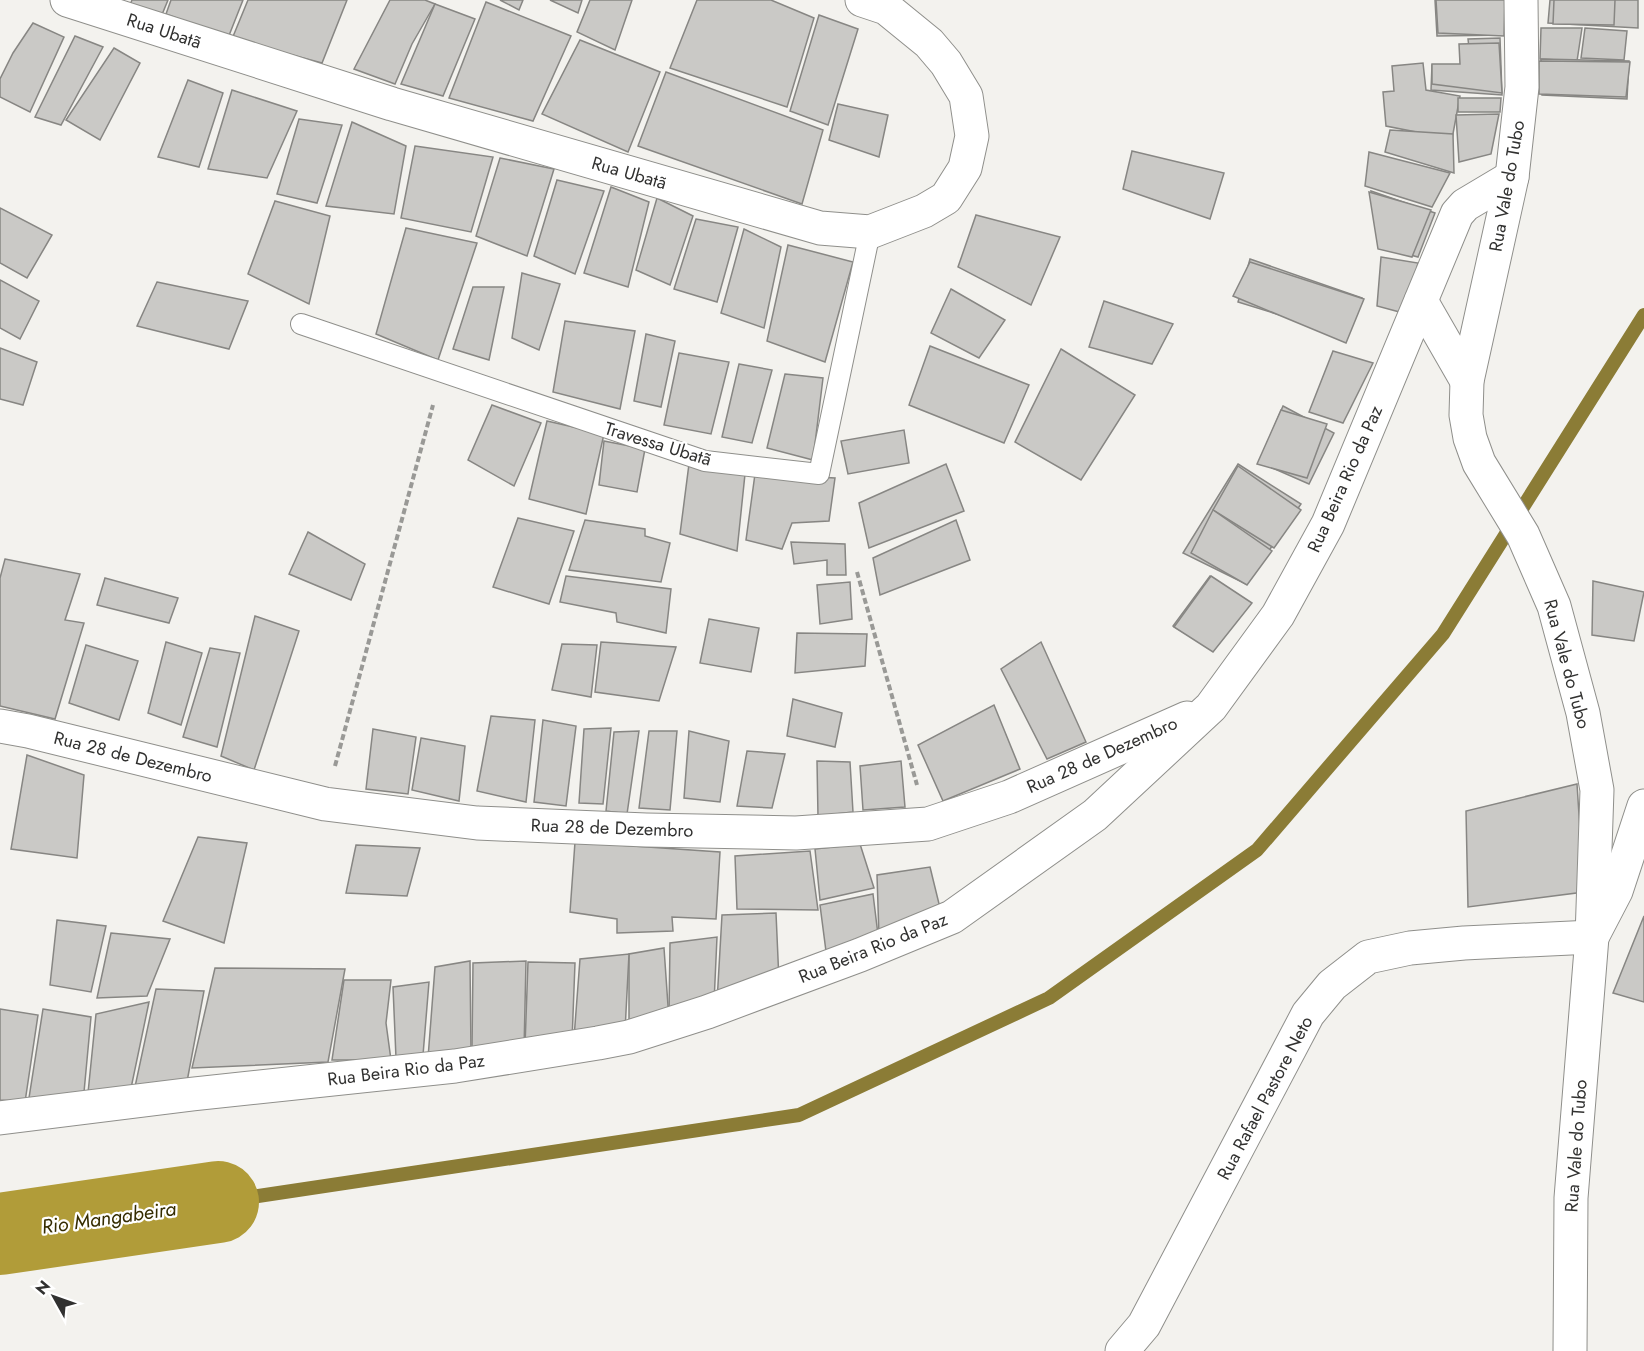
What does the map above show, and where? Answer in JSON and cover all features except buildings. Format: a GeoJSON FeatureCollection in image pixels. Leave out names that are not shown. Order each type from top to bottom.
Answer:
{"type":"FeatureCollection","features":[{"type":"Feature","properties":{"kind":"street","name":"Rua Ubatã"},"geometry":{"type":"LineString","coordinates":[[67,0],[392,104],[729,202],[820,228],[870,232],[924,211],[946,198],[965,168],[972,136],[966,96],[946,63],[929,43],[879,3]]}},
{"type":"Feature","properties":{"kind":"street","name":"Rua Vale do Tubo"},"geometry":{"type":"LineString","coordinates":[[1521,0],[1522,87],[1512,177],[1467,381],[1466,415],[1470,438],[1479,463],[1523,536],[1554,606],[1583,713],[1597,790],[1592,937],[1571,1198],[1570,1351]]}},
{"type":"Feature","properties":{"kind":"street","name":"Rua Beira Rio da Paz"},"geometry":{"type":"LineString","coordinates":[[0,1119],[193,1094],[466,1064],[618,1039],[707,1012],[860,955],[952,917],[1095,815],[1210,707],[1278,615],[1328,524],[1457,214],[1465,205],[1512,177]]}},
{"type":"Feature","properties":{"kind":"street"},"geometry":{"type":"LineString","coordinates":[[1422,301],[1467,381]]}},
{"type":"Feature","properties":{"kind":"street","name":"Rua 28 de Dezembro"},"geometry":{"type":"LineString","coordinates":[[0,726],[325,804],[477,823],[796,833],[928,824],[1009,797],[1210,707]]}},
{"type":"Feature","properties":{"kind":"street"},"geometry":{"type":"LineString","coordinates":[[1592,937],[1616,891],[1644,806]]}},
{"type":"Feature","properties":{"kind":"street","name":"Rua Rafael Pastore Neto"},"geometry":{"type":"LineString","coordinates":[[1122,1351],[1144,1324],[1308,1014],[1332,985],[1368,957],[1410,948],[1592,937]]}},
{"type":"Feature","properties":{"kind":"lane","name":"Travessa Ubatã"},"geometry":{"type":"LineString","coordinates":[[301,324],[705,461],[819,474],[870,232]]}},
{"type":"Feature","properties":{"kind":"path"},"geometry":{"type":"LineString","coordinates":[[325,804],[442,372]]}},
{"type":"Feature","properties":{"kind":"path"},"geometry":{"type":"LineString","coordinates":[[857,572],[928,824]]}},
{"type":"Feature","properties":{"kind":"waterway"},"geometry":{"type":"LineString","coordinates":[[218,1202],[799,1115],[1049,998],[1257,850],[1443,634],[1644,315]]}},
{"type":"Feature","properties":{"kind":"waterway","name":"Rio Mangabeira"},"geometry":{"type":"LineString","coordinates":[[0,1234],[218,1202]]}}]}
